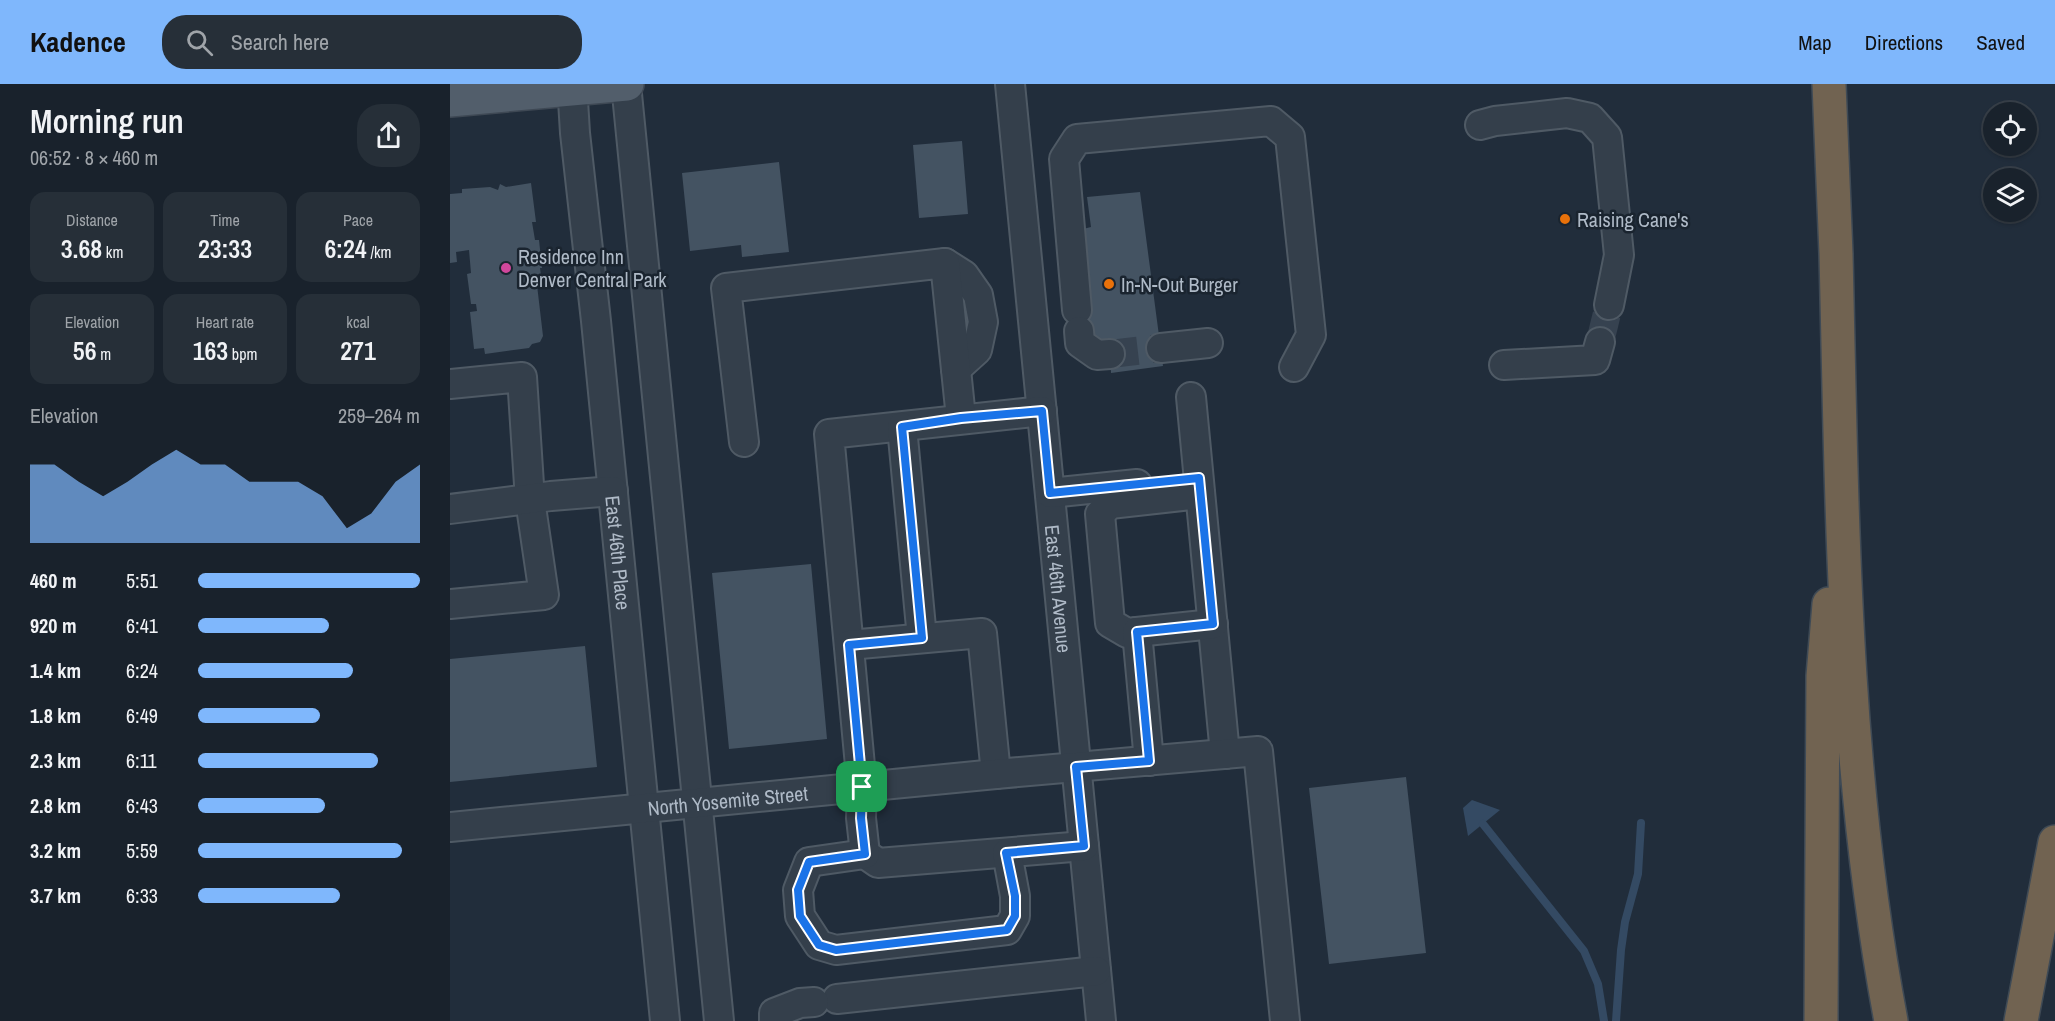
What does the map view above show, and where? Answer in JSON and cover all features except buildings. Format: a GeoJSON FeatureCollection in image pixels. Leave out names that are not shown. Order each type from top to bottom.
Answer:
{"type":"FeatureCollection","features":[{"type":"Feature","properties":{"kind":"highway"},"geometry":{"type":"LineString","coordinates":[[1829,84],[1836,252],[1840,464],[1852,705],[1870,891],[1891,1021]]}},
{"type":"Feature","properties":{"kind":"highway"},"geometry":{"type":"LineString","coordinates":[[1821,1021],[1823,676],[1840,464]]}},
{"type":"Feature","properties":{"kind":"highway"},"geometry":{"type":"LineString","coordinates":[[2021,1021],[2055,842]]}},
{"type":"Feature","properties":{"kind":"main road"},"geometry":{"type":"LineString","coordinates":[[450,100],[572,87],[626,84]]}},
{"type":"Feature","properties":{"kind":"street"},"geometry":{"type":"LineString","coordinates":[[626,84],[718,1021]]}},
{"type":"Feature","properties":{"kind":"street","name":"East 46th Avenue"},"geometry":{"type":"LineString","coordinates":[[1010,84],[1101,1021]]}},
{"type":"Feature","properties":{"kind":"street","name":"East 46th Place"},"geometry":{"type":"LineString","coordinates":[[572,87],[665,1021]]}},
{"type":"Feature","properties":{"kind":"street"},"geometry":{"type":"LineString","coordinates":[[1480,124],[1567,113],[1590,118],[1607,137],[1619,255],[1609,305]]}},
{"type":"Feature","properties":{"kind":"street"},"geometry":{"type":"LineString","coordinates":[[1110,354],[1097,355],[1080,343],[1064,159],[1077,139],[1270,121],[1290,137],[1311,336],[1294,368]]}},
{"type":"Feature","properties":{"kind":"street"},"geometry":{"type":"LineString","coordinates":[[744,442],[726,288],[945,263],[961,418]]}},
{"type":"Feature","properties":{"kind":"street"},"geometry":{"type":"LineString","coordinates":[[1504,365],[1595,360],[1600,342]]}},
{"type":"Feature","properties":{"kind":"street"},"geometry":{"type":"LineString","coordinates":[[1161,348],[1208,343]]}},
{"type":"Feature","properties":{"kind":"street"},"geometry":{"type":"LineString","coordinates":[[450,384],[522,377],[530,500],[544,595],[450,604]]}},
{"type":"Feature","properties":{"kind":"street"},"geometry":{"type":"LineString","coordinates":[[1191,397],[1225,754]]}},
{"type":"Feature","properties":{"kind":"street"},"geometry":{"type":"LineString","coordinates":[[865,854],[861,818],[862,787],[829,434],[1042,411]]}},
{"type":"Feature","properties":{"kind":"street"},"geometry":{"type":"LineString","coordinates":[[902,427],[922,638]]}},
{"type":"Feature","properties":{"kind":"street"},"geometry":{"type":"LineString","coordinates":[[1050,493],[1199,486]]}},
{"type":"Feature","properties":{"kind":"street"},"geometry":{"type":"LineString","coordinates":[[1199,486],[1110,504],[1100,514],[1110,623],[1127,633],[1213,624]]}},
{"type":"Feature","properties":{"kind":"street"},"geometry":{"type":"LineString","coordinates":[[450,509],[613,491]]}},
{"type":"Feature","properties":{"kind":"street"},"geometry":{"type":"LineString","coordinates":[[1137,632],[1149,761]]}},
{"type":"Feature","properties":{"kind":"street"},"geometry":{"type":"LineString","coordinates":[[849,645],[982,633],[996,774]]}},
{"type":"Feature","properties":{"kind":"street","name":"North Yosemite Street"},"geometry":{"type":"LineString","coordinates":[[450,827],[1258,751],[1285,1021]]}},
{"type":"Feature","properties":{"kind":"street"},"geometry":{"type":"LineString","coordinates":[[1006,853],[1015,896],[1015,916],[1007,930],[836,950],[819,945],[800,916],[798,890],[809,862],[865,854],[878,862],[1084,846]]}},
{"type":"Feature","properties":{"kind":"street"},"geometry":{"type":"LineString","coordinates":[[774,1021],[774,1013],[800,1003],[1096,971]]}},
{"type":"Feature","properties":{"kind":"water"},"geometry":{"type":"Polygon","coordinates":[[[1472,800],[1500,810],[1468,836],[1463,808],[1472,800]]]}},
{"type":"Feature","properties":{"kind":"waterway"},"geometry":{"type":"LineString","coordinates":[[1616,1021],[1621,950],[1625,922],[1638,874],[1641,823]]}},
{"type":"Feature","properties":{"kind":"waterway"},"geometry":{"type":"LineString","coordinates":[[1483,824],[1584,951],[1598,984],[1604,1021]]}},
{"type":"Feature","properties":{"kind":"tunnel"},"geometry":{"type":"LineString","coordinates":[[1600,342],[1609,305]]}},
{"type":"Feature","properties":{"kind":"tunnel"},"geometry":{"type":"LineString","coordinates":[[1110,354],[1161,348]]}},
{"type":"Feature","properties":{"kind":"place","name":"Raising Cane's"},"geometry":{"type":"Point","coordinates":[1565,219]}},
{"type":"Feature","properties":{"kind":"place","name":"Residence Inn Denver Central Park"},"geometry":{"type":"Point","coordinates":[506,268]}},
{"type":"Feature","properties":{"kind":"place","name":"In-N-Out Burger"},"geometry":{"type":"Point","coordinates":[1109,284]}},
{"type":"Feature","properties":{"kind":"route"},"geometry":{"type":"LineString","coordinates":[[1042,411],[1050,493],[1199,478],[1213,624],[1137,632],[1149,761],[1076,767],[1084,846],[1006,853],[1015,896],[1015,916],[1007,930],[836,950],[819,945],[800,916],[798,890],[809,862],[865,854],[861,818],[862,787],[849,645],[922,638],[902,427],[961,418],[1042,411]]}}]}
